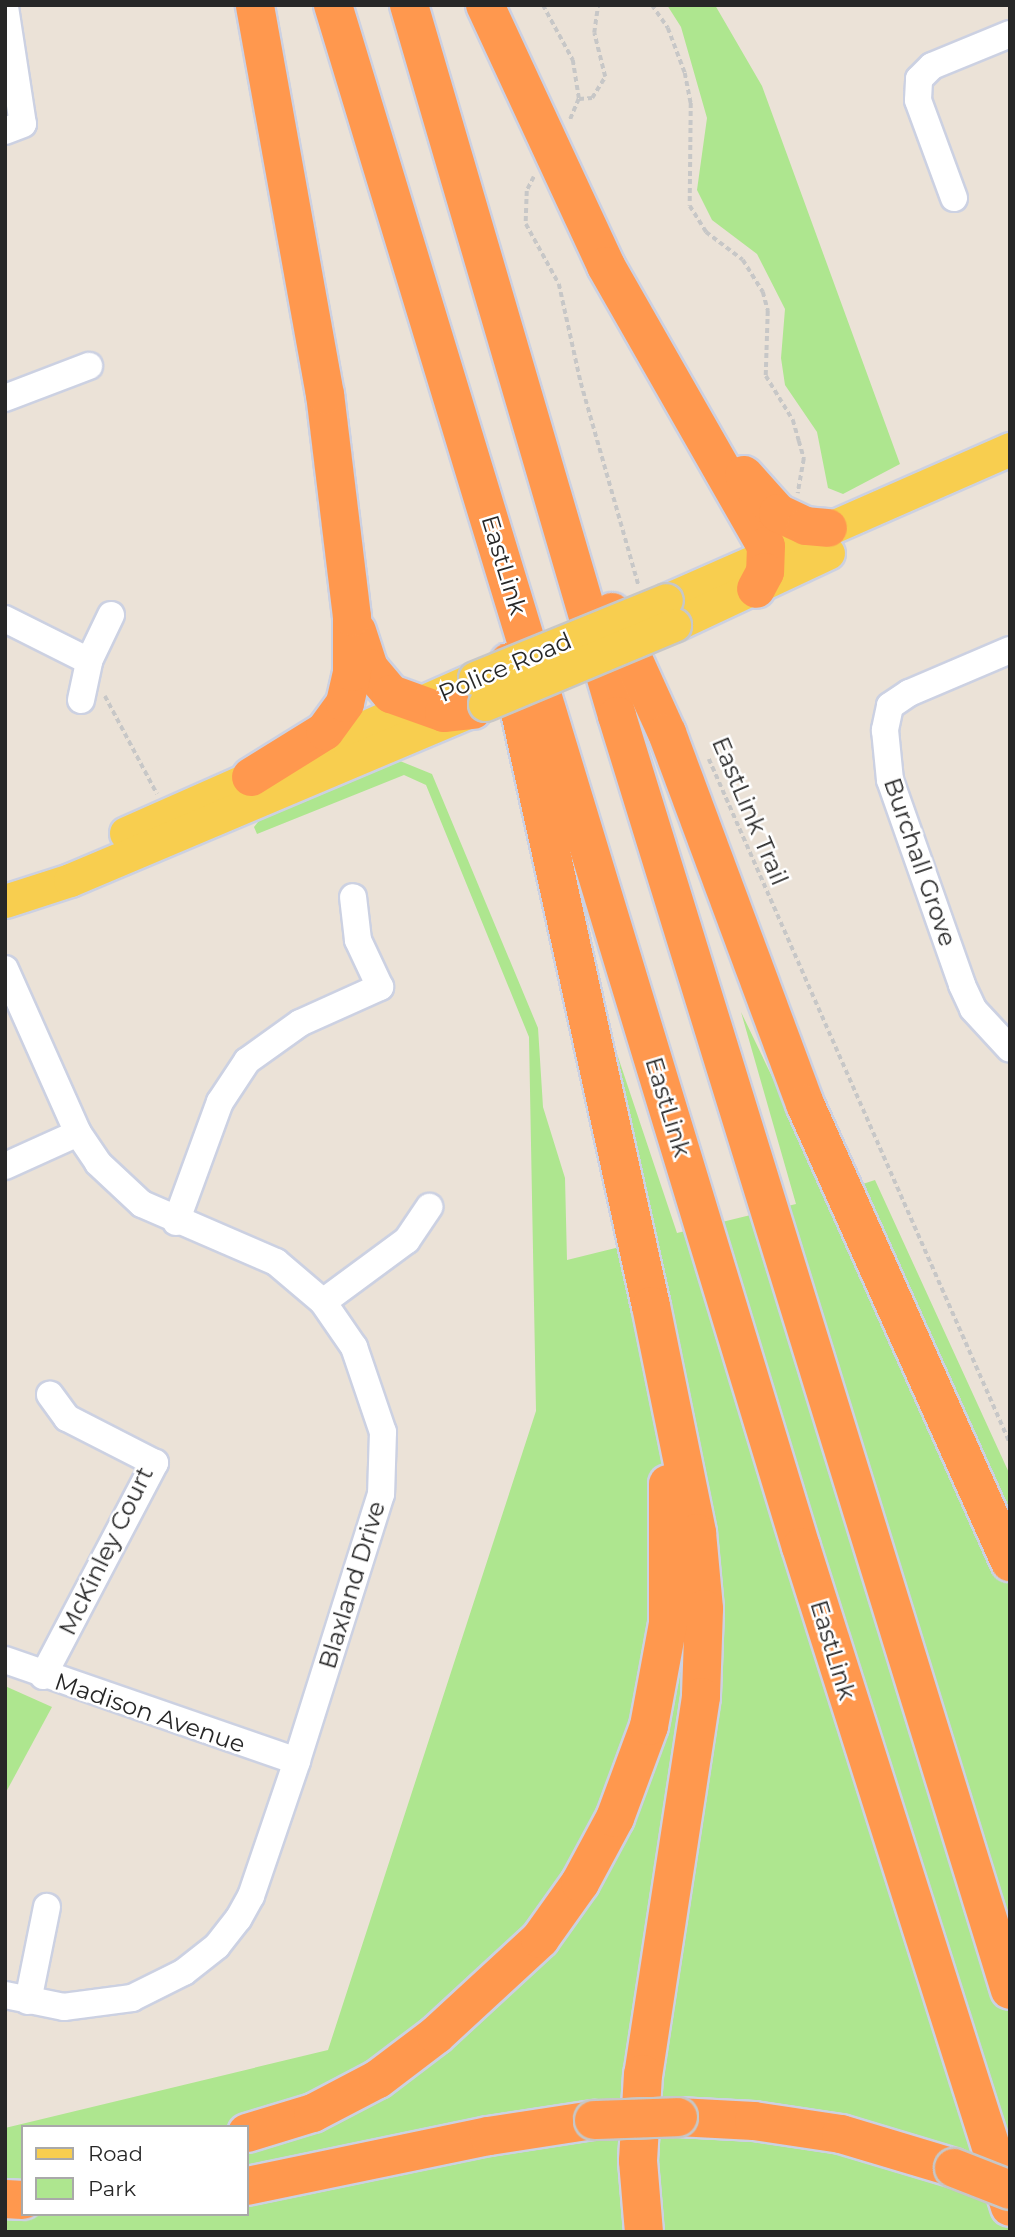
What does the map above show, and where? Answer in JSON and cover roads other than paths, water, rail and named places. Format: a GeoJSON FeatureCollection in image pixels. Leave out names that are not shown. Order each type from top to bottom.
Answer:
{"type":"FeatureCollection","features":[{"type":"Feature","properties":{"kind":"highway"},"geometry":{"type":"LineString","coordinates":[[251,777],[325,731],[345,704],[352,672],[352,617],[325,395],[255,5]]}},
{"type":"Feature","properties":{"kind":"highway","name":"EastLink"},"geometry":{"type":"LineString","coordinates":[[333,5],[801,1547],[1010,2207]]}},
{"type":"Feature","properties":{"kind":"highway"},"geometry":{"type":"LineString","coordinates":[[409,5],[811,1355],[1010,1990]]}},
{"type":"Feature","properties":{"kind":"highway"},"geometry":{"type":"LineString","coordinates":[[485,5],[606,266],[697,420],[762,572]]}},
{"type":"Feature","properties":{"kind":"highway"},"geometry":{"type":"LineString","coordinates":[[422,299],[523,719],[651,1306],[697,1533],[704,1609],[701,1697],[643,2074],[638,2161],[644,2232]]}},
{"type":"Feature","properties":{"kind":"highway"},"geometry":{"type":"LineString","coordinates":[[697,420],[778,513],[806,526],[828,528]]}},
{"type":"Feature","properties":{"kind":"highway"},"geometry":{"type":"LineString","coordinates":[[541,450],[667,733],[805,1104],[1010,1562]]}},
{"type":"Feature","properties":{"kind":"highway"},"geometry":{"type":"LineString","coordinates":[[352,617],[369,668],[391,694],[415,705],[444,713],[478,697]]}},
{"type":"Feature","properties":{"kind":"highway"},"geometry":{"type":"LineString","coordinates":[[248,2133],[313,2113],[378,2079],[454,2020],[540,1939],[580,1883],[615,1818],[649,1726],[668,1623],[671,1521],[651,1306]]}},
{"type":"Feature","properties":{"kind":"highway"},"geometry":{"type":"LineString","coordinates":[[935,1396],[1010,1589]]}},
{"type":"Feature","properties":{"kind":"highway"},"geometry":{"type":"LineString","coordinates":[[248,2186],[501,2133],[594,2120],[678,2117],[754,2121],[841,2134],[954,2168],[1010,2190]]}},
{"type":"Feature","properties":{"kind":"main road","name":"Police Road"},"geometry":{"type":"LineString","coordinates":[[762,572],[828,528],[1010,449]]}},
{"type":"Feature","properties":{"kind":"main road","name":"Police Road"},"geometry":{"type":"LineString","coordinates":[[5,901],[70,880],[478,697],[661,607],[762,572],[791,569],[1010,473]]}},
{"type":"Feature","properties":{"kind":"main road","name":"Police Road"},"geometry":{"type":"LineString","coordinates":[[5,895],[64,861],[415,705]]}},
{"type":"Feature","properties":{"kind":"street"},"geometry":{"type":"LineString","coordinates":[[5,7],[23,124],[5,131]]}},
{"type":"Feature","properties":{"kind":"street"},"geometry":{"type":"LineString","coordinates":[[954,198],[918,100],[919,79],[932,66],[1010,34]]}},
{"type":"Feature","properties":{"kind":"street"},"geometry":{"type":"LineString","coordinates":[[5,398],[89,366]]}},
{"type":"Feature","properties":{"kind":"street"},"geometry":{"type":"LineString","coordinates":[[81,700],[88,663],[111,615]]}},
{"type":"Feature","properties":{"kind":"street"},"geometry":{"type":"LineString","coordinates":[[5,619],[88,663]]}},
{"type":"Feature","properties":{"kind":"street","name":"Burchall Grove"},"geometry":{"type":"LineString","coordinates":[[1010,650],[909,693],[890,706],[885,730],[890,780],[962,985],[973,1009],[1010,1049]]}},
{"type":"Feature","properties":{"kind":"street"},"geometry":{"type":"LineString","coordinates":[[177,1222],[220,1102],[247,1062],[300,1023],[380,987],[358,940],[353,897]]}},
{"type":"Feature","properties":{"kind":"street","name":"Blaxland Drive"},"geometry":{"type":"LineString","coordinates":[[5,969],[78,1133],[118,1184],[142,1204],[177,1222],[276,1262],[323,1302],[354,1347],[379,1414],[381,1494],[251,1896],[216,1946],[184,1972],[132,1998],[86,2007],[17,1998]]}},
{"type":"Feature","properties":{"kind":"street"},"geometry":{"type":"LineString","coordinates":[[5,1166],[78,1133]]}},
{"type":"Feature","properties":{"kind":"street"},"geometry":{"type":"LineString","coordinates":[[323,1302],[407,1240],[429,1207]]}},
{"type":"Feature","properties":{"kind":"street","name":"McKinley Court"},"geometry":{"type":"LineString","coordinates":[[43,1676],[155,1463],[67,1418],[50,1395]]}},
{"type":"Feature","properties":{"kind":"street","name":"Madison Avenue"},"geometry":{"type":"LineString","coordinates":[[5,1660],[43,1676],[296,1761]]}},
{"type":"Feature","properties":{"kind":"street"},"geometry":{"type":"LineString","coordinates":[[17,1998],[47,1907]]}}]}
